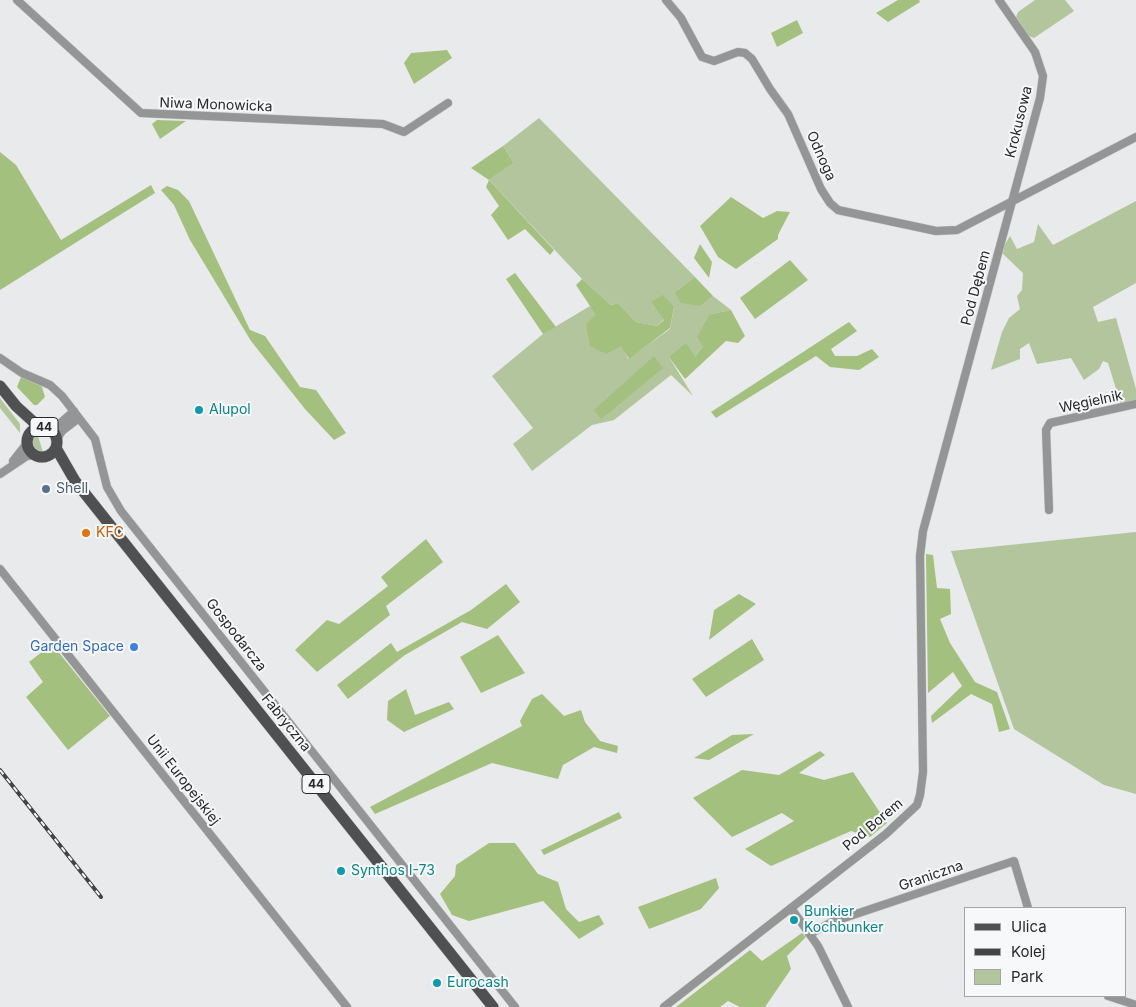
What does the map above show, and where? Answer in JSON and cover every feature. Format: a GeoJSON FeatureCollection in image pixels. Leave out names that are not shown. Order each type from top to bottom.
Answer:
{"type":"FeatureCollection","features":[{"type":"Feature","properties":{"kind":"main road","name":"44"},"geometry":{"type":"LineString","coordinates":[[0,386],[36,433],[56,443],[47,456],[35,455],[30,450],[36,433]]}},
{"type":"Feature","properties":{"kind":"main road","name":"Fabryczna"},"geometry":{"type":"LineString","coordinates":[[56,443],[75,481]]}},
{"type":"Feature","properties":{"kind":"main road","name":"Fabryczna"},"geometry":{"type":"LineString","coordinates":[[47,456],[57,462],[75,481],[492,1007]]}},
{"type":"Feature","properties":{"kind":"street","name":"Niwa Monowicka"},"geometry":{"type":"LineString","coordinates":[[18,0],[141,113],[383,124],[404,132],[448,103]]}},
{"type":"Feature","properties":{"kind":"street","name":"Odnoga"},"geometry":{"type":"LineString","coordinates":[[666,0],[681,18],[702,57],[714,61],[738,52],[745,53],[752,59],[788,114],[821,189],[830,204],[838,210],[946,231],[972,224],[1012,201]]}},
{"type":"Feature","properties":{"kind":"street","name":"Krokusowa"},"geometry":{"type":"LineString","coordinates":[[999,0],[1035,52],[1043,76],[1040,98],[1012,201]]}},
{"type":"Feature","properties":{"kind":"street"},"geometry":{"type":"LineString","coordinates":[[1012,201],[1136,137]]}},
{"type":"Feature","properties":{"kind":"street","name":"Pod Dębem"},"geometry":{"type":"LineString","coordinates":[[928,515],[1012,201]]}},
{"type":"Feature","properties":{"kind":"street","name":"Gospodarcza"},"geometry":{"type":"LineString","coordinates":[[0,358],[16,370],[50,385],[62,396],[95,439],[107,487],[121,510],[515,1007]]}},
{"type":"Feature","properties":{"kind":"street","name":"Węgielnik"},"geometry":{"type":"LineString","coordinates":[[1049,510],[1046,430],[1050,424],[1136,404]]}},
{"type":"Feature","properties":{"kind":"street"},"geometry":{"type":"LineString","coordinates":[[7,468],[36,433],[58,426],[77,415]]}},
{"type":"Feature","properties":{"kind":"street"},"geometry":{"type":"LineString","coordinates":[[56,443],[62,431],[77,415]]}},
{"type":"Feature","properties":{"kind":"street"},"geometry":{"type":"LineString","coordinates":[[0,474],[27,456],[35,455]]}},
{"type":"Feature","properties":{"kind":"street","name":"Pod Borem"},"geometry":{"type":"LineString","coordinates":[[664,1007],[886,834],[917,804],[923,772],[920,556],[923,532],[928,515]]}},
{"type":"Feature","properties":{"kind":"street","name":"Unii Europejskiej"},"geometry":{"type":"LineString","coordinates":[[0,569],[347,1007]]}},
{"type":"Feature","properties":{"kind":"street","name":"Graniczna"},"geometry":{"type":"LineString","coordinates":[[810,934],[832,922],[1014,861],[1028,907]]}},
{"type":"Feature","properties":{"kind":"street"},"geometry":{"type":"LineString","coordinates":[[791,908],[810,934],[848,1007]]}},
{"type":"Feature","properties":{"kind":"street"},"geometry":{"type":"LineString","coordinates":[[1111,997],[1136,1006]]}},
{"type":"Feature","properties":{"kind":"green space"},"geometry":{"type":"Polygon","coordinates":[[[898,0],[919,0],[920,2],[888,22],[876,13],[898,0]]]}},
{"type":"Feature","properties":{"kind":"green space"},"geometry":{"type":"Polygon","coordinates":[[[1035,0],[1065,0],[1074,11],[1034,38],[1029,36],[1016,17],[1018,12],[1035,0]]]}},
{"type":"Feature","properties":{"kind":"green space"},"geometry":{"type":"Polygon","coordinates":[[[797,20],[803,33],[777,47],[771,33],[797,20]]]}},
{"type":"Feature","properties":{"kind":"green space"},"geometry":{"type":"Polygon","coordinates":[[[447,50],[452,58],[414,84],[404,63],[411,53],[447,50]]]}},
{"type":"Feature","properties":{"kind":"green space"},"geometry":{"type":"Polygon","coordinates":[[[539,118],[695,277],[675,292],[701,306],[713,296],[731,310],[710,314],[703,346],[695,357],[669,357],[693,396],[671,375],[614,420],[592,425],[532,471],[513,444],[533,428],[492,376],[543,334],[590,306],[622,345],[628,359],[670,329],[674,307],[651,302],[664,319],[657,326],[636,322],[618,303],[611,305],[582,279],[489,180],[514,163],[503,146],[539,118]]]}},
{"type":"Feature","properties":{"kind":"green space"},"geometry":{"type":"Polygon","coordinates":[[[157,120],[186,121],[160,139],[152,124],[157,120]]]}},
{"type":"Feature","properties":{"kind":"green space"},"geometry":{"type":"Polygon","coordinates":[[[503,146],[514,163],[489,180],[471,168],[503,146]]]}},
{"type":"Feature","properties":{"kind":"green space"},"geometry":{"type":"Polygon","coordinates":[[[0,152],[16,165],[61,240],[151,185],[155,193],[0,290],[0,152]]]}},
{"type":"Feature","properties":{"kind":"green space"},"geometry":{"type":"Polygon","coordinates":[[[489,180],[554,250],[550,255],[525,229],[508,240],[491,215],[499,206],[486,187],[489,180]]]}},
{"type":"Feature","properties":{"kind":"green space"},"geometry":{"type":"Polygon","coordinates":[[[167,186],[178,190],[189,201],[250,330],[265,336],[300,387],[316,390],[346,433],[334,440],[305,409],[251,341],[190,240],[174,205],[161,190],[167,186]]]}},
{"type":"Feature","properties":{"kind":"green space"},"geometry":{"type":"Polygon","coordinates":[[[731,197],[763,218],[777,211],[790,212],[778,235],[778,239],[736,269],[718,257],[700,226],[731,197]]]}},
{"type":"Feature","properties":{"kind":"green space"},"geometry":{"type":"Polygon","coordinates":[[[1136,201],[1136,283],[1093,307],[1098,322],[1116,318],[1136,389],[1136,401],[1121,405],[1108,363],[1103,361],[1099,369],[1084,380],[1071,358],[1037,364],[1029,343],[1020,349],[1020,359],[991,370],[1002,332],[1009,318],[1020,309],[1017,296],[1022,290],[1023,273],[1003,254],[1004,246],[1010,236],[1017,249],[1034,242],[1038,224],[1053,245],[1136,201]]]}},
{"type":"Feature","properties":{"kind":"green space"},"geometry":{"type":"Polygon","coordinates":[[[700,244],[712,262],[709,278],[694,258],[700,244]]]}},
{"type":"Feature","properties":{"kind":"green space"},"geometry":{"type":"Polygon","coordinates":[[[790,260],[808,280],[755,319],[740,298],[790,260]]]}},
{"type":"Feature","properties":{"kind":"green space"},"geometry":{"type":"Polygon","coordinates":[[[515,273],[556,327],[543,334],[506,279],[515,273]]]}},
{"type":"Feature","properties":{"kind":"green space"},"geometry":{"type":"Polygon","coordinates":[[[695,277],[713,296],[701,306],[681,303],[675,292],[695,277]]]}},
{"type":"Feature","properties":{"kind":"green space"},"geometry":{"type":"Polygon","coordinates":[[[582,279],[611,305],[618,303],[636,322],[657,326],[664,320],[651,302],[663,295],[674,307],[670,328],[629,359],[621,346],[606,354],[590,346],[586,324],[596,315],[576,285],[582,279]]]}},
{"type":"Feature","properties":{"kind":"green space"},"geometry":{"type":"Polygon","coordinates":[[[731,310],[745,336],[738,343],[726,341],[685,379],[669,357],[686,343],[695,357],[703,346],[697,337],[710,314],[731,310]]]}},
{"type":"Feature","properties":{"kind":"green space"},"geometry":{"type":"Polygon","coordinates":[[[849,322],[857,331],[831,349],[835,356],[857,356],[872,349],[879,357],[859,370],[830,367],[816,356],[716,418],[711,412],[849,322]]]}},
{"type":"Feature","properties":{"kind":"green space"},"geometry":{"type":"Polygon","coordinates":[[[654,356],[663,368],[601,419],[594,410],[654,356]]]}},
{"type":"Feature","properties":{"kind":"green space"},"geometry":{"type":"Polygon","coordinates":[[[21,377],[29,378],[42,387],[45,397],[37,405],[34,405],[17,387],[21,377]]]}},
{"type":"Feature","properties":{"kind":"green space"},"geometry":{"type":"Polygon","coordinates":[[[0,398],[20,424],[20,433],[0,408],[0,398]]]}},
{"type":"Feature","properties":{"kind":"green space"},"geometry":{"type":"Polygon","coordinates":[[[37,433],[43,452],[33,446],[32,439],[37,433]]]}},
{"type":"Feature","properties":{"kind":"green space"},"geometry":{"type":"Polygon","coordinates":[[[1136,532],[1136,794],[1104,785],[1014,729],[951,551],[1136,532]]]}},
{"type":"Feature","properties":{"kind":"green space"},"geometry":{"type":"Polygon","coordinates":[[[426,539],[443,562],[386,606],[390,615],[317,672],[295,650],[327,620],[339,624],[388,586],[381,577],[426,539]]]}},
{"type":"Feature","properties":{"kind":"green space"},"geometry":{"type":"Polygon","coordinates":[[[926,554],[933,555],[937,588],[950,589],[951,614],[940,619],[950,643],[975,682],[997,692],[1010,729],[999,732],[992,704],[971,694],[932,723],[931,716],[962,686],[953,672],[928,693],[926,554]]]}},
{"type":"Feature","properties":{"kind":"green space"},"geometry":{"type":"Polygon","coordinates":[[[506,584],[520,602],[487,629],[462,622],[405,655],[348,699],[337,685],[391,643],[397,652],[471,610],[506,584]]]}},
{"type":"Feature","properties":{"kind":"green space"},"geometry":{"type":"Polygon","coordinates":[[[739,594],[756,604],[709,640],[714,610],[739,594]]]}},
{"type":"Feature","properties":{"kind":"green space"},"geometry":{"type":"Polygon","coordinates":[[[498,635],[525,673],[481,693],[460,657],[498,635]]]}},
{"type":"Feature","properties":{"kind":"green space"},"geometry":{"type":"Polygon","coordinates":[[[752,639],[764,660],[706,697],[692,679],[752,639]]]}},
{"type":"Feature","properties":{"kind":"green space"},"geometry":{"type":"Polygon","coordinates":[[[52,644],[110,716],[68,750],[26,697],[43,682],[29,662],[52,644]]]}},
{"type":"Feature","properties":{"kind":"green space"},"geometry":{"type":"Polygon","coordinates":[[[406,689],[415,715],[449,702],[454,709],[404,732],[387,720],[388,701],[406,689]]]}},
{"type":"Feature","properties":{"kind":"green space"},"geometry":{"type":"Polygon","coordinates":[[[542,694],[564,716],[581,710],[585,722],[600,741],[618,746],[617,753],[594,747],[563,765],[558,779],[492,763],[375,814],[370,807],[522,726],[520,721],[532,699],[542,694]]]}},
{"type":"Feature","properties":{"kind":"green space"},"geometry":{"type":"Polygon","coordinates":[[[754,734],[709,760],[694,758],[732,735],[754,734]]]}},
{"type":"Feature","properties":{"kind":"green space"},"geometry":{"type":"Polygon","coordinates":[[[820,751],[825,755],[799,773],[824,780],[853,772],[887,823],[870,837],[851,831],[771,866],[745,849],[794,821],[782,813],[732,837],[693,798],[742,770],[779,775],[820,751]]]}},
{"type":"Feature","properties":{"kind":"green space"},"geometry":{"type":"Polygon","coordinates":[[[619,812],[622,818],[544,855],[541,850],[619,812]]]}},
{"type":"Feature","properties":{"kind":"green space"},"geometry":{"type":"Polygon","coordinates":[[[489,843],[515,843],[538,874],[558,882],[566,909],[579,922],[599,915],[604,924],[579,939],[543,901],[469,921],[452,915],[440,894],[455,876],[456,865],[489,843]]]}},
{"type":"Feature","properties":{"kind":"green space"},"geometry":{"type":"Polygon","coordinates":[[[716,878],[719,888],[701,909],[649,929],[638,907],[716,878]]]}},
{"type":"Feature","properties":{"kind":"green space"},"geometry":{"type":"Polygon","coordinates":[[[802,933],[806,937],[787,956],[791,969],[765,1007],[740,1007],[728,1001],[720,1007],[676,1007],[750,950],[762,961],[802,933]]]}},
{"type":"Feature","properties":{"kind":"railway"},"geometry":{"type":"LineString","coordinates":[[0,770],[101,897]]}},
{"type":"Feature","properties":{"kind":"place","name":"Alupol"},"geometry":{"type":"Point","coordinates":[199,410]}},
{"type":"Feature","properties":{"kind":"place","name":"Shell"},"geometry":{"type":"Point","coordinates":[46,489]}},
{"type":"Feature","properties":{"kind":"place","name":"KFC"},"geometry":{"type":"Point","coordinates":[86,533]}},
{"type":"Feature","properties":{"kind":"place","name":"Garden Space"},"geometry":{"type":"Point","coordinates":[134,647]}},
{"type":"Feature","properties":{"kind":"place","name":"Synthos I-73"},"geometry":{"type":"Point","coordinates":[341,871]}},
{"type":"Feature","properties":{"kind":"place","name":"Bunkier Kochbunker"},"geometry":{"type":"Point","coordinates":[794,920]}},
{"type":"Feature","properties":{"kind":"place","name":"Eurocash"},"geometry":{"type":"Point","coordinates":[437,983]}}]}
